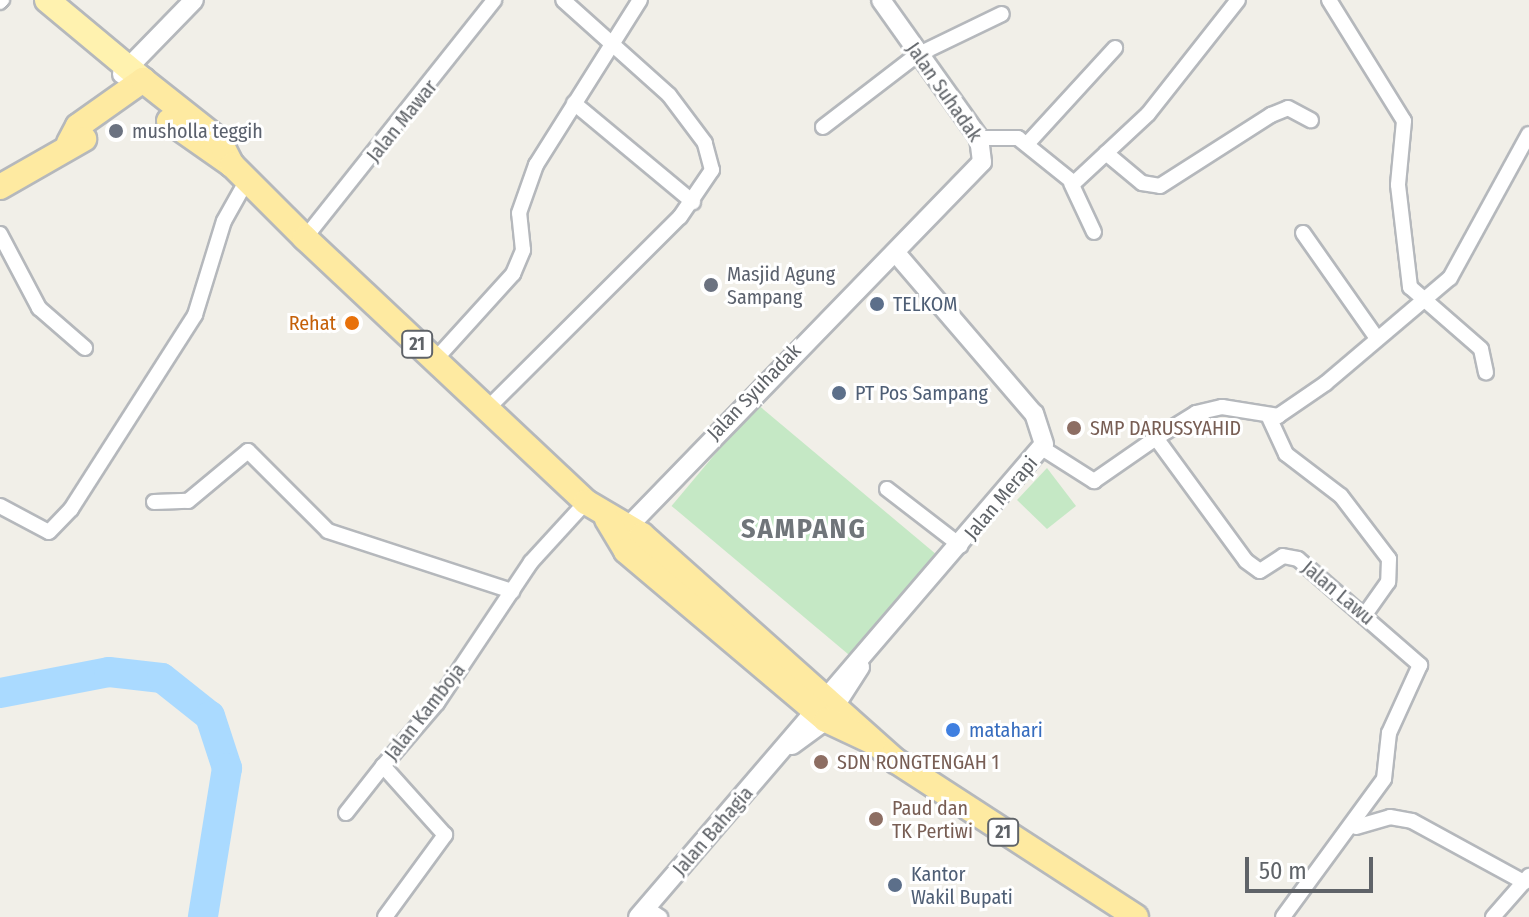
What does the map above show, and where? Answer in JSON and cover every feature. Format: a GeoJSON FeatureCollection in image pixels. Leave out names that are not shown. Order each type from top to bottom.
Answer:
{"type":"FeatureCollection","features":[{"type":"Feature","properties":{"kind":"highway"},"geometry":{"type":"LineString","coordinates":[[69,143],[78,126],[113,102],[134,79]]}},
{"type":"Feature","properties":{"kind":"highway"},"geometry":{"type":"LineString","coordinates":[[0,187],[69,143],[134,79]]}},
{"type":"Feature","properties":{"kind":"highway","name":"21"},"geometry":{"type":"LineString","coordinates":[[134,79],[219,140],[240,173],[486,410],[586,502],[826,707],[873,742],[1136,917]]}},
{"type":"Feature","properties":{"kind":"main road"},"geometry":{"type":"LineString","coordinates":[[47,0],[134,79]]}},
{"type":"Feature","properties":{"kind":"street"},"geometry":{"type":"LineString","coordinates":[[134,79],[194,0]]}},
{"type":"Feature","properties":{"kind":"street","name":"Jalan Mawar"},"geometry":{"type":"LineString","coordinates":[[305,238],[494,0]]}},
{"type":"Feature","properties":{"kind":"street"},"geometry":{"type":"LineString","coordinates":[[486,410],[693,202],[712,170],[705,143],[614,39],[563,0]]}},
{"type":"Feature","properties":{"kind":"street"},"geometry":{"type":"LineString","coordinates":[[434,361],[519,265],[527,190],[574,103],[640,0]]}},
{"type":"Feature","properties":{"kind":"street","name":"Jalan Suhadak"},"geometry":{"type":"LineString","coordinates":[[881,0],[917,55],[979,138],[982,162],[895,252]]}},
{"type":"Feature","properties":{"kind":"street"},"geometry":{"type":"LineString","coordinates":[[1071,183],[1106,153],[1207,47],[1238,0]]}},
{"type":"Feature","properties":{"kind":"street"},"geometry":{"type":"LineString","coordinates":[[1329,0],[1404,121],[1398,185],[1406,222],[1403,259],[1419,300],[1481,349],[1486,372]]}},
{"type":"Feature","properties":{"kind":"street"},"geometry":{"type":"LineString","coordinates":[[823,127],[917,55],[1002,14]]}},
{"type":"Feature","properties":{"kind":"street"},"geometry":{"type":"LineString","coordinates":[[1028,143],[1115,48]]}},
{"type":"Feature","properties":{"kind":"street"},"geometry":{"type":"LineString","coordinates":[[574,103],[693,202]]}},
{"type":"Feature","properties":{"kind":"street"},"geometry":{"type":"LineString","coordinates":[[1106,153],[1142,183],[1160,186],[1271,115],[1288,108],[1311,120]]}},
{"type":"Feature","properties":{"kind":"street"},"geometry":{"type":"LineString","coordinates":[[1042,448],[1094,481],[1196,413],[1222,407],[1268,415],[1295,407],[1419,300],[1450,278],[1529,134]]}},
{"type":"Feature","properties":{"kind":"street"},"geometry":{"type":"LineString","coordinates":[[979,138],[1028,143],[1071,183],[1094,232]]}},
{"type":"Feature","properties":{"kind":"street"},"geometry":{"type":"LineString","coordinates":[[0,506],[49,532],[71,509],[195,315],[240,173]]}},
{"type":"Feature","properties":{"kind":"street"},"geometry":{"type":"LineString","coordinates":[[1303,233],[1376,337]]}},
{"type":"Feature","properties":{"kind":"street"},"geometry":{"type":"LineString","coordinates":[[0,234],[39,308],[85,348]]}},
{"type":"Feature","properties":{"kind":"street","name":"Jalan Merapi"},"geometry":{"type":"LineString","coordinates":[[826,707],[1042,448],[1045,435],[1034,414],[895,252]]}},
{"type":"Feature","properties":{"kind":"street","name":"Jalan Syuhadak"},"geometry":{"type":"LineString","coordinates":[[617,528],[895,252]]}},
{"type":"Feature","properties":{"kind":"street"},"geometry":{"type":"LineString","coordinates":[[1268,415],[1286,454],[1341,496],[1389,559],[1388,582],[1364,616]]}},
{"type":"Feature","properties":{"kind":"street","name":"Jalan Lawu"},"geometry":{"type":"LineString","coordinates":[[1156,438],[1246,561],[1260,571],[1292,556],[1412,653],[1420,676],[1389,733],[1384,779],[1356,827],[1283,917]]}},
{"type":"Feature","properties":{"kind":"street"},"geometry":{"type":"LineString","coordinates":[[154,502],[188,501],[248,451],[328,531],[512,591]]}},
{"type":"Feature","properties":{"kind":"street"},"geometry":{"type":"LineString","coordinates":[[887,489],[961,546]]}},
{"type":"Feature","properties":{"kind":"street","name":"Jalan Kamboja"},"geometry":{"type":"LineString","coordinates":[[385,917],[445,835],[383,766],[437,703],[512,591],[586,502]]}},
{"type":"Feature","properties":{"kind":"street","name":"Jalan Bahagia"},"geometry":{"type":"LineString","coordinates":[[648,914],[789,746],[826,707]]}},
{"type":"Feature","properties":{"kind":"street"},"geometry":{"type":"LineString","coordinates":[[346,813],[383,766]]}},
{"type":"Feature","properties":{"kind":"street"},"geometry":{"type":"LineString","coordinates":[[1356,827],[1390,817],[1412,821],[1526,879],[1493,917]]}},
{"type":"Feature","properties":{"kind":"green space"},"geometry":{"type":"Polygon","coordinates":[[[757,404],[942,560],[857,661],[672,506],[757,404]]]}},
{"type":"Feature","properties":{"kind":"green space"},"geometry":{"type":"Polygon","coordinates":[[[1047,468],[1076,506],[1047,529],[1017,500],[1047,468]]]}},
{"type":"Feature","properties":{"kind":"waterway"},"geometry":{"type":"LineString","coordinates":[[0,693],[109,672],[162,678],[210,716],[227,768],[203,917]]}},
{"type":"Feature","properties":{"kind":"place","name":"musholla teggih"},"geometry":{"type":"Point","coordinates":[116,131]}},
{"type":"Feature","properties":{"kind":"place","name":"Masjid Agung Sampang"},"geometry":{"type":"Point","coordinates":[711,285]}},
{"type":"Feature","properties":{"kind":"place","name":"TELKOM"},"geometry":{"type":"Point","coordinates":[877,304]}},
{"type":"Feature","properties":{"kind":"place","name":"Rehat"},"geometry":{"type":"Point","coordinates":[352,323]}},
{"type":"Feature","properties":{"kind":"place","name":"PT Pos Sampang"},"geometry":{"type":"Point","coordinates":[839,393]}},
{"type":"Feature","properties":{"kind":"place","name":"SMP DARUSSYAHID"},"geometry":{"type":"Point","coordinates":[1074,428]}},
{"type":"Feature","properties":{"kind":"place","name":"matahari"},"geometry":{"type":"Point","coordinates":[953,730]}},
{"type":"Feature","properties":{"kind":"place","name":"SDN RONGTENGAH 1"},"geometry":{"type":"Point","coordinates":[821,762]}},
{"type":"Feature","properties":{"kind":"place","name":"Paud dan TK Pertiwi"},"geometry":{"type":"Point","coordinates":[876,819]}},
{"type":"Feature","properties":{"kind":"place","name":"Kantor Wakil Bupati"},"geometry":{"type":"Point","coordinates":[895,885]}},
{"type":"Feature","properties":{"kind":"district","name":"SAMPANG"},"geometry":{"type":"Point","coordinates":[804,529]}}]}
